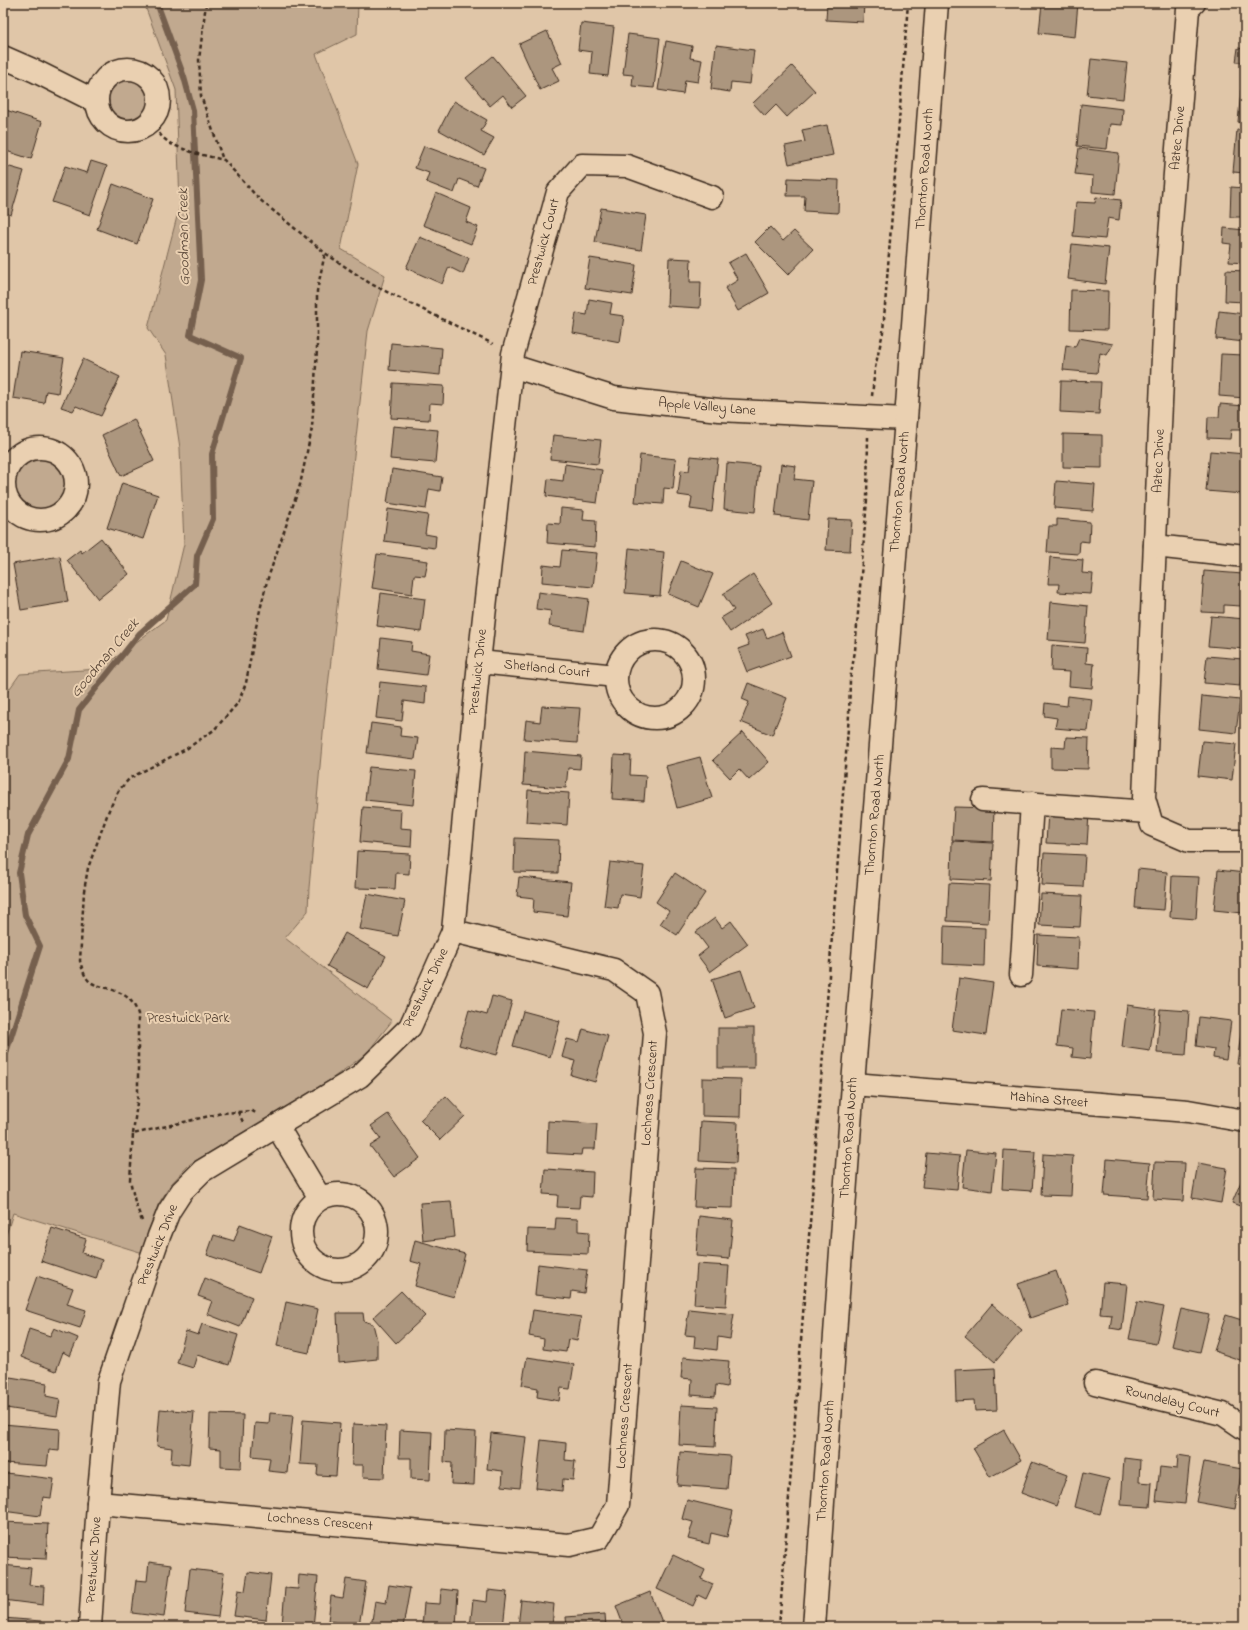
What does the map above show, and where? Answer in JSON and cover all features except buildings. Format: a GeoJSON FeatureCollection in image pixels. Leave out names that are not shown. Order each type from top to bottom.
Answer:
{"type":"FeatureCollection","features":[{"type":"Feature","properties":{"kind":"street","name":"Thornton Road North"},"geometry":{"type":"LineString","coordinates":[[814,1627],[853,1084],[906,419],[937,3]]}},
{"type":"Feature","properties":{"kind":"street","name":"Aztec Drive"},"geometry":{"type":"LineString","coordinates":[[1194,3],[1188,9],[1166,287],[1144,798],[1152,825],[1189,841],[1245,841]]}},
{"type":"Feature","properties":{"kind":"street"},"geometry":{"type":"LineString","coordinates":[[3,57],[97,102]]}},
{"type":"Feature","properties":{"kind":"street"},"geometry":{"type":"LineString","coordinates":[[129,68],[139,70],[148,76],[159,93],[158,108],[151,122],[133,131],[113,127],[105,121],[99,112],[97,102],[98,92],[102,82],[109,75],[118,70],[129,68]]}},
{"type":"Feature","properties":{"kind":"street","name":"Prestwick Court"},"geometry":{"type":"LineString","coordinates":[[513,360],[558,192],[582,165],[628,166],[712,197]]}},
{"type":"Feature","properties":{"kind":"street","name":"Apple Valley Lane"},"geometry":{"type":"LineString","coordinates":[[513,360],[614,398],[719,410],[906,419]]}},
{"type":"Feature","properties":{"kind":"street","name":"Prestwick Drive"},"geometry":{"type":"LineString","coordinates":[[90,1627],[98,1503],[109,1381],[169,1211],[182,1191],[202,1171],[360,1076],[410,1027],[453,931],[479,662],[513,360]]}},
{"type":"Feature","properties":{"kind":"street"},"geometry":{"type":"LineString","coordinates":[[1155,546],[1245,556]]}},
{"type":"Feature","properties":{"kind":"street","name":"Shetland Court"},"geometry":{"type":"LineString","coordinates":[[479,662],[616,676]]}},
{"type":"Feature","properties":{"kind":"street"},"geometry":{"type":"LineString","coordinates":[[983,800],[1148,812]]}},
{"type":"Feature","properties":{"kind":"street"},"geometry":{"type":"LineString","coordinates":[[1021,975],[1032,803]]}},
{"type":"Feature","properties":{"kind":"street","name":"Lochness Crescent"},"geometry":{"type":"LineString","coordinates":[[98,1503],[569,1545],[599,1538],[618,1505],[655,1033],[647,993],[614,970],[453,931]]}},
{"type":"Feature","properties":{"kind":"street","name":"Mahina Street"},"geometry":{"type":"LineString","coordinates":[[853,1084],[1188,1111],[1245,1121]]}},
{"type":"Feature","properties":{"kind":"street"},"geometry":{"type":"LineString","coordinates":[[277,1126],[320,1198]]}},
{"type":"Feature","properties":{"kind":"street","name":"Roundelay Court"},"geometry":{"type":"LineString","coordinates":[[1095,1384],[1223,1414],[1245,1428]]}},
{"type":"Feature","properties":{"kind":"path"},"geometry":{"type":"LineString","coordinates":[[206,3],[199,60],[201,96],[224,160],[259,199],[325,253],[371,284],[513,360]]}},
{"type":"Feature","properties":{"kind":"path"},"geometry":{"type":"LineString","coordinates":[[872,398],[875,368],[883,332],[908,3]]}},
{"type":"Feature","properties":{"kind":"path"},"geometry":{"type":"LineString","coordinates":[[151,122],[162,137],[179,148],[224,160]]}},
{"type":"Feature","properties":{"kind":"path"},"geometry":{"type":"LineString","coordinates":[[159,1236],[143,1222],[135,1202],[130,1180],[133,1134],[138,1095],[138,1014],[134,1004],[125,996],[117,990],[90,981],[83,972],[80,961],[84,891],[88,868],[109,810],[119,790],[130,778],[186,749],[214,730],[238,703],[246,683],[256,628],[267,581],[300,485],[312,428],[317,349],[317,291],[325,253]]}},
{"type":"Feature","properties":{"kind":"path"},"geometry":{"type":"LineString","coordinates":[[779,1627],[849,715],[849,691],[855,651],[867,500],[868,442]]}},
{"type":"Feature","properties":{"kind":"path"},"geometry":{"type":"LineString","coordinates":[[133,1134],[222,1113],[252,1111],[262,1115],[277,1126]]}},
{"type":"Feature","properties":{"kind":"path"},"geometry":{"type":"LineString","coordinates":[[238,1112],[246,1127]]}},
{"type":"Feature","properties":{"kind":"green space","name":"Prestwick Park"},"geometry":{"type":"Polygon","coordinates":[[[144,3],[358,3],[357,34],[316,54],[358,164],[341,249],[385,275],[368,331],[324,722],[308,911],[285,938],[392,1021],[366,1054],[330,1080],[190,1164],[171,1184],[158,1205],[143,1253],[13,1213],[3,1245],[3,698],[20,674],[100,669],[166,620],[184,544],[180,448],[166,355],[148,328],[180,205],[176,90],[144,3]]]}},
{"type":"Feature","properties":{"kind":"green space"},"geometry":{"type":"Polygon","coordinates":[[[128,79],[143,85],[149,100],[143,115],[128,121],[113,115],[107,100],[113,85],[128,79]]]}},
{"type":"Feature","properties":{"kind":"green space"},"geometry":{"type":"Polygon","coordinates":[[[34,457],[44,457],[54,461],[62,469],[66,479],[66,489],[62,499],[54,507],[44,511],[34,511],[24,507],[16,499],[12,489],[12,479],[16,469],[24,461],[34,457]]]}},
{"type":"Feature","properties":{"kind":"waterway","name":"Goodman Creek"},"geometry":{"type":"LineString","coordinates":[[3,1062],[40,946],[25,915],[19,873],[28,835],[69,759],[79,710],[139,634],[195,584],[197,556],[213,519],[212,454],[241,358],[190,335],[201,280],[193,110],[184,77],[157,3]]}}]}
